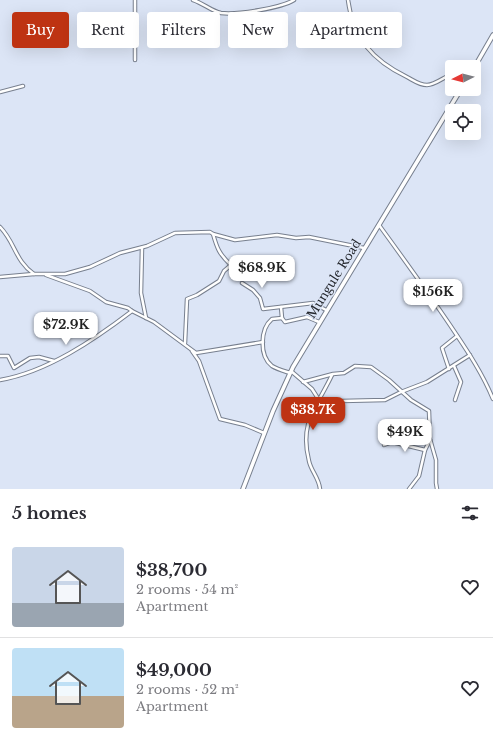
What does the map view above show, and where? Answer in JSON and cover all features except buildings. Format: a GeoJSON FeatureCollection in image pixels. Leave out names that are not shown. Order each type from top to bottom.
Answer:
{"type":"FeatureCollection","features":[{"type":"Feature","properties":{"kind":"street"},"geometry":{"type":"LineString","coordinates":[[135,0],[135,60]]}},
{"type":"Feature","properties":{"kind":"street"},"geometry":{"type":"LineString","coordinates":[[193,0],[203,3],[216,11],[225,13],[249,12],[285,5],[294,0]]}},
{"type":"Feature","properties":{"kind":"street"},"geometry":{"type":"LineString","coordinates":[[348,0],[350,18],[359,38],[388,67],[422,85],[432,84],[445,78]]}},
{"type":"Feature","properties":{"kind":"street"},"geometry":{"type":"LineString","coordinates":[[479,60],[493,36]]}},
{"type":"Feature","properties":{"kind":"street"},"geometry":{"type":"LineString","coordinates":[[0,92],[23,86]]}},
{"type":"Feature","properties":{"kind":"street","name":"Mungule Road"},"geometry":{"type":"LineString","coordinates":[[242,489],[290,372],[326,310],[457,96]]}},
{"type":"Feature","properties":{"kind":"street"},"geometry":{"type":"LineString","coordinates":[[379,224],[470,355],[484,378],[493,399]]}},
{"type":"Feature","properties":{"kind":"street"},"geometry":{"type":"LineString","coordinates":[[0,227],[5,232],[22,266],[34,274]]}},
{"type":"Feature","properties":{"kind":"street"},"geometry":{"type":"LineString","coordinates":[[0,277],[34,274],[65,274],[90,268],[120,253],[142,248],[175,233],[197,232],[213,234],[235,240],[277,235],[296,238],[309,237],[364,248]]}},
{"type":"Feature","properties":{"kind":"street"},"geometry":{"type":"LineString","coordinates":[[185,343],[187,299],[197,295],[219,281],[224,271],[230,266],[217,249],[214,243],[213,234]]}},
{"type":"Feature","properties":{"kind":"street"},"geometry":{"type":"LineString","coordinates":[[142,248],[141,293],[146,319]]}},
{"type":"Feature","properties":{"kind":"street"},"geometry":{"type":"LineString","coordinates":[[44,274],[90,291],[106,302],[128,308],[154,322],[168,333],[185,343],[199,361],[220,419],[239,423],[264,433]]}},
{"type":"Feature","properties":{"kind":"street"},"geometry":{"type":"LineString","coordinates":[[242,283],[253,290],[260,298],[263,309],[313,303],[326,310]]}},
{"type":"Feature","properties":{"kind":"street"},"geometry":{"type":"LineString","coordinates":[[281,307],[282,318],[285,322],[307,317],[319,322]]}},
{"type":"Feature","properties":{"kind":"street"},"geometry":{"type":"LineString","coordinates":[[0,380],[35,371],[90,340],[132,311]]}},
{"type":"Feature","properties":{"kind":"street"},"geometry":{"type":"LineString","coordinates":[[282,318],[272,319],[267,323],[263,342],[264,357],[273,366],[290,372],[312,389],[319,400],[324,404],[342,401],[380,401],[425,383],[470,355]]}},
{"type":"Feature","properties":{"kind":"street"},"geometry":{"type":"LineString","coordinates":[[449,369],[442,348],[457,336]]}},
{"type":"Feature","properties":{"kind":"street"},"geometry":{"type":"LineString","coordinates":[[192,351],[202,352],[263,342]]}},
{"type":"Feature","properties":{"kind":"street"},"geometry":{"type":"LineString","coordinates":[[0,356],[8,356],[14,368],[30,358],[39,357],[54,361]]}},
{"type":"Feature","properties":{"kind":"street"},"geometry":{"type":"LineString","coordinates":[[303,382],[333,374],[344,373],[354,366],[371,367],[389,380],[401,392],[429,411],[430,439],[436,460],[437,489]]}},
{"type":"Feature","properties":{"kind":"street"},"geometry":{"type":"LineString","coordinates":[[454,366],[461,382],[455,400]]}},
{"type":"Feature","properties":{"kind":"street"},"geometry":{"type":"LineString","coordinates":[[320,489],[319,479],[309,462],[306,430],[309,419],[333,374]]}},
{"type":"Feature","properties":{"kind":"street"},"geometry":{"type":"LineString","coordinates":[[409,489],[419,476],[425,450],[430,439]]}},
{"type":"Feature","properties":{"kind":"street"},"geometry":{"type":"LineString","coordinates":[[384,445],[392,442],[425,450]]}}]}
